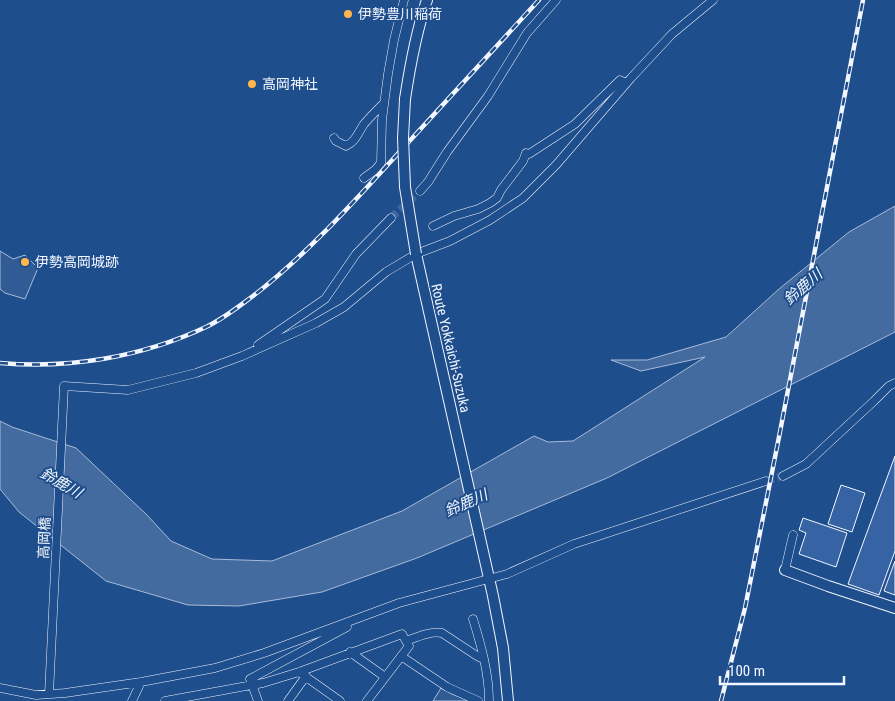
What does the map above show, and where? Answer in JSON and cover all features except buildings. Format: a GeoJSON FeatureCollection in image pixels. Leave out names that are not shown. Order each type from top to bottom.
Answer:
{"type":"FeatureCollection","features":[{"type":"Feature","properties":{"kind":"main road","name":"Route Yokkaichi-Suzuka"},"geometry":{"type":"LineString","coordinates":[[427,0],[415,42],[408,78],[403,138],[405,187],[416,254],[489,576],[503,648],[508,701]]}},
{"type":"Feature","properties":{"kind":"main road"},"geometry":{"type":"LineString","coordinates":[[785,570],[895,608]]}},
{"type":"Feature","properties":{"kind":"street"},"geometry":{"type":"LineString","coordinates":[[364,178],[382,162],[384,104],[394,40],[404,0]]}},
{"type":"Feature","properties":{"kind":"street"},"geometry":{"type":"LineString","coordinates":[[420,191],[488,96],[524,38],[556,0]]}},
{"type":"Feature","properties":{"kind":"street"},"geometry":{"type":"LineString","coordinates":[[242,356],[316,323],[344,307],[386,272],[416,254],[450,241],[490,220],[523,198],[556,165],[626,83],[672,34],[714,0]]}},
{"type":"Feature","properties":{"kind":"street"},"geometry":{"type":"LineString","coordinates":[[433,226],[454,216],[478,209],[497,198],[526,154],[536,150],[575,124],[620,80],[626,83]]}},
{"type":"Feature","properties":{"kind":"street"},"geometry":{"type":"LineString","coordinates":[[334,138],[346,146],[353,143],[365,124],[377,109],[384,104]]}},
{"type":"Feature","properties":{"kind":"street"},"geometry":{"type":"LineString","coordinates":[[242,356],[325,299],[356,254],[392,218]]}},
{"type":"Feature","properties":{"kind":"street","name":"高岡橋"},"geometry":{"type":"LineString","coordinates":[[49,694],[64,386],[128,390],[196,373],[242,356]]}},
{"type":"Feature","properties":{"kind":"street"},"geometry":{"type":"LineString","coordinates":[[783,476],[806,464],[889,386],[895,383]]}},
{"type":"Feature","properties":{"kind":"street"},"geometry":{"type":"LineString","coordinates":[[0,688],[36,694],[49,694],[141,682],[215,668],[264,653],[399,602],[489,576],[508,574],[574,544],[766,481]]}},
{"type":"Feature","properties":{"kind":"street"},"geometry":{"type":"LineString","coordinates":[[785,570],[793,535]]}},
{"type":"Feature","properties":{"kind":"street"},"geometry":{"type":"LineString","coordinates":[[255,699],[250,679],[370,614]]}},
{"type":"Feature","properties":{"kind":"street"},"geometry":{"type":"LineString","coordinates":[[473,619],[482,652],[489,701]]}},
{"type":"Feature","properties":{"kind":"street"},"geometry":{"type":"LineString","coordinates":[[406,641],[438,632],[483,659]]}},
{"type":"Feature","properties":{"kind":"street"},"geometry":{"type":"LineString","coordinates":[[165,701],[263,684],[302,674],[350,652],[402,634],[409,646],[367,701]]}},
{"type":"Feature","properties":{"kind":"street"},"geometry":{"type":"LineString","coordinates":[[350,652],[385,677]]}},
{"type":"Feature","properties":{"kind":"street"},"geometry":{"type":"LineString","coordinates":[[401,656],[447,688],[478,701]]}},
{"type":"Feature","properties":{"kind":"street"},"geometry":{"type":"LineString","coordinates":[[302,674],[330,698],[340,701]]}},
{"type":"Feature","properties":{"kind":"street"},"geometry":{"type":"LineString","coordinates":[[288,701],[302,674]]}},
{"type":"Feature","properties":{"kind":"street"},"geometry":{"type":"LineString","coordinates":[[132,701],[141,682]]}},
{"type":"Feature","properties":{"kind":"street"},"geometry":{"type":"LineString","coordinates":[[0,692],[11,690]]}},
{"type":"Feature","properties":{"kind":"shaded area"},"geometry":{"type":"Polygon","coordinates":[[[0,251],[13,259],[25,255],[38,268],[25,299],[5,293],[0,289],[0,251]]]}},
{"type":"Feature","properties":{"kind":"shaded area"},"geometry":{"type":"Polygon","coordinates":[[[441,688],[452,694],[470,701],[433,701],[441,688]]]}},
{"type":"Feature","properties":{"kind":"water","name":"鈴鹿川"},"geometry":{"type":"Polygon","coordinates":[[[895,206],[895,332],[607,478],[417,558],[322,592],[239,606],[188,605],[106,581],[19,512],[0,489],[0,421],[12,427],[76,448],[147,515],[171,541],[212,559],[272,561],[402,511],[534,436],[548,442],[573,441],[705,357],[641,371],[611,360],[647,360],[726,337],[779,289],[849,232],[895,206]]]}},
{"type":"Feature","properties":{"kind":"tunnel"},"geometry":{"type":"LineString","coordinates":[[391,218],[420,191]]}},
{"type":"Feature","properties":{"kind":"tunnel"},"geometry":{"type":"LineString","coordinates":[[766,481],[783,476]]}},
{"type":"Feature","properties":{"kind":"railway"},"geometry":{"type":"LineString","coordinates":[[0,363],[53,364],[79,362],[131,353],[182,337],[224,317],[272,281],[326,230],[539,0]]}},
{"type":"Feature","properties":{"kind":"railway"},"geometry":{"type":"LineString","coordinates":[[721,701],[745,608],[863,0]]}},
{"type":"Feature","properties":{"kind":"place","name":"伊勢豊川稲荷"},"geometry":{"type":"Point","coordinates":[348,14]}},
{"type":"Feature","properties":{"kind":"place","name":"高岡神社"},"geometry":{"type":"Point","coordinates":[252,84]}},
{"type":"Feature","properties":{"kind":"place","name":"伊勢高岡城跡"},"geometry":{"type":"Point","coordinates":[25,262]}}]}
